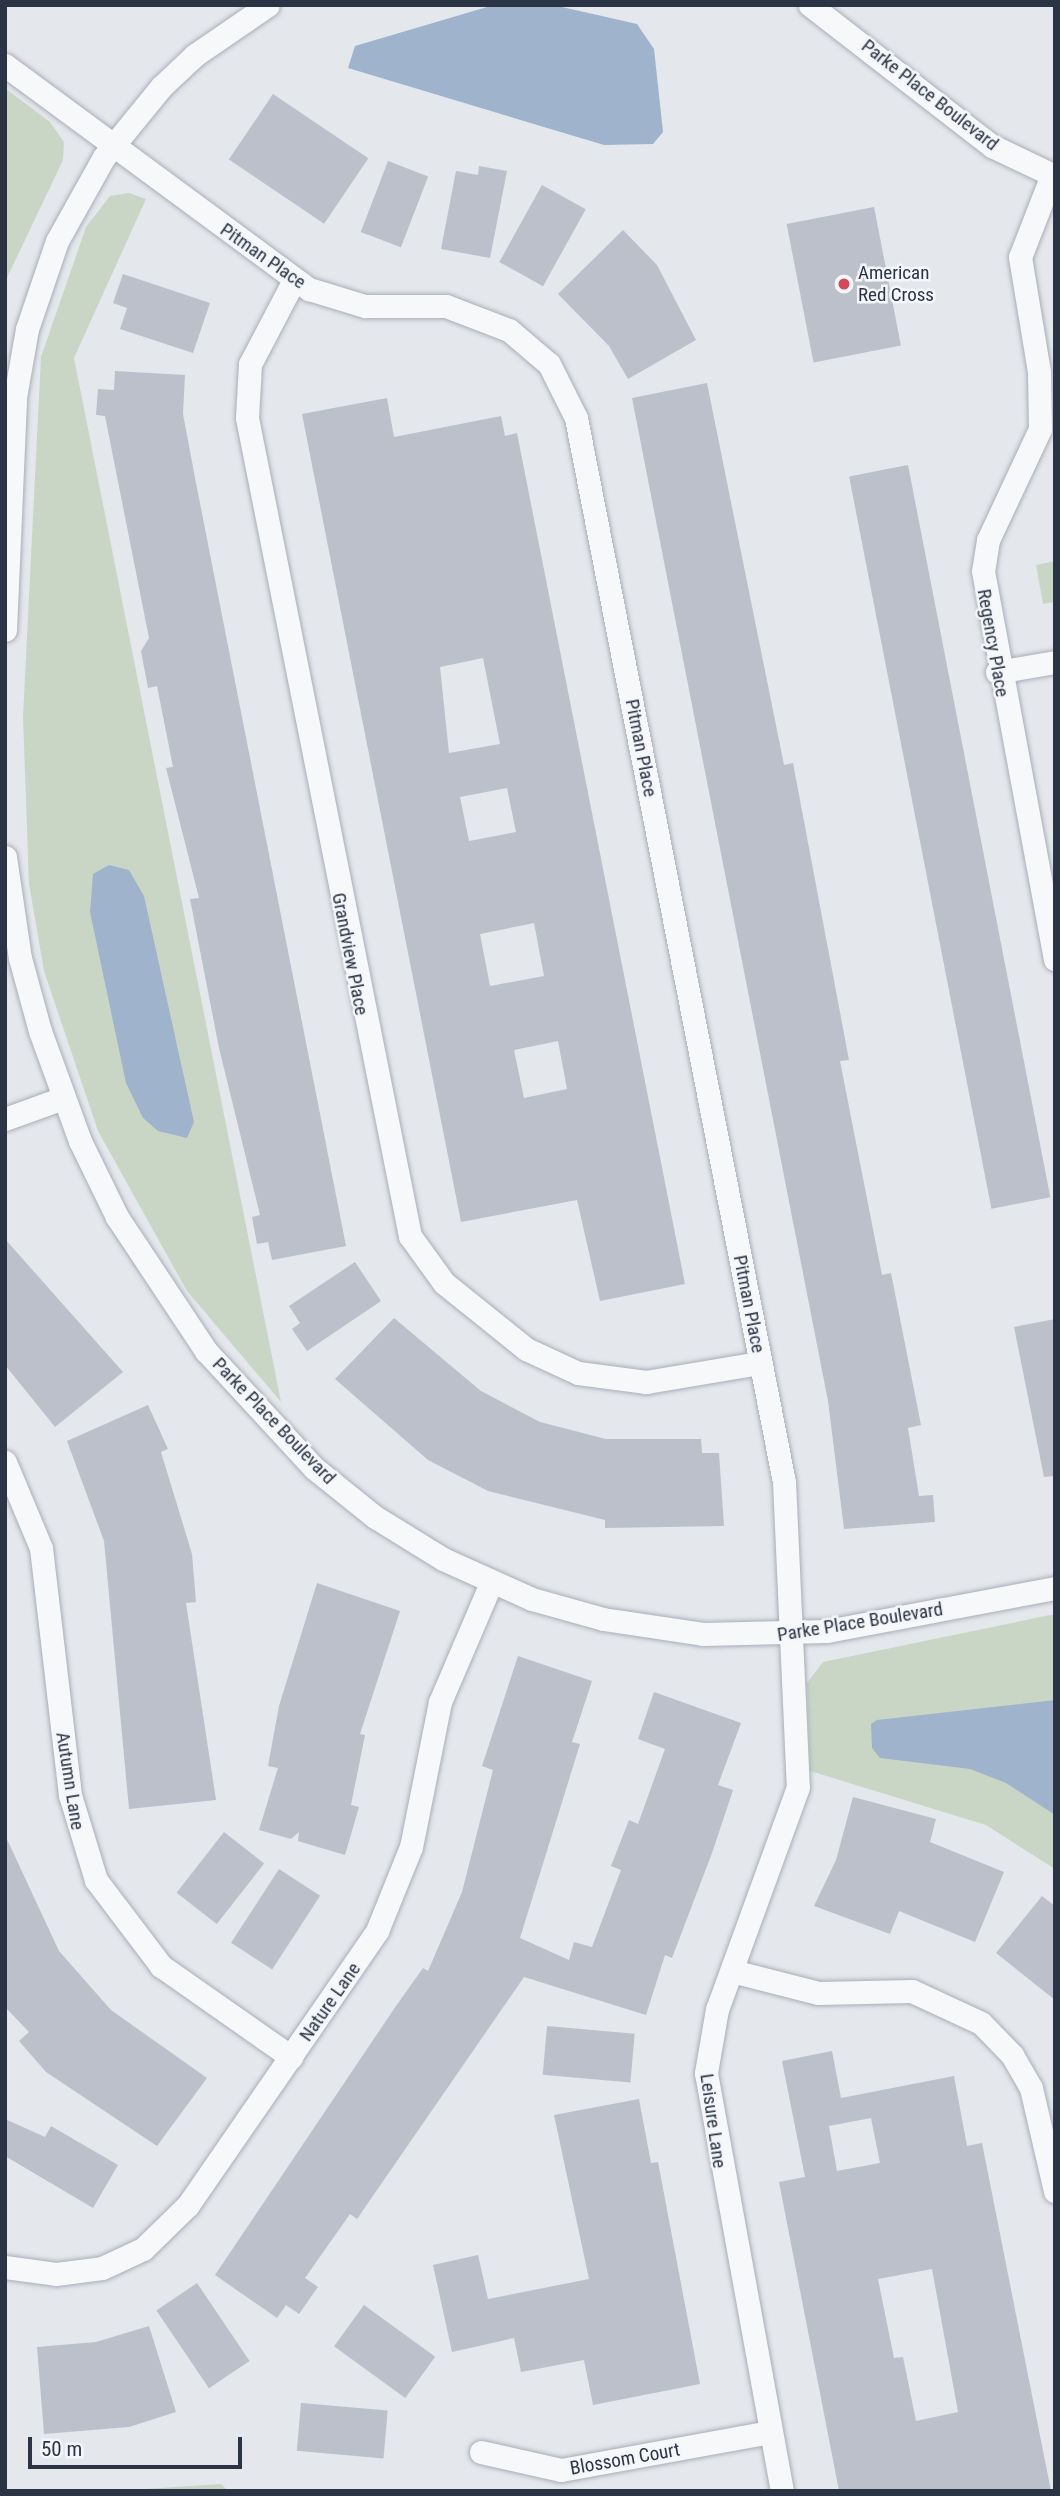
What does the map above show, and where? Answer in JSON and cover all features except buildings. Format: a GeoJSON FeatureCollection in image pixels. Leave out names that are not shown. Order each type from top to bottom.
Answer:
{"type":"FeatureCollection","features":[{"type":"Feature","properties":{"kind":"street"},"geometry":{"type":"LineString","coordinates":[[5,630],[13,419],[27,329],[57,240],[112,145],[195,55],[268,5]]}},
{"type":"Feature","properties":{"kind":"street","name":"Parke Place Boulevard"},"geometry":{"type":"LineString","coordinates":[[810,5],[992,146],[1053,175]]}},
{"type":"Feature","properties":{"kind":"street","name":"Pitman Place"},"geometry":{"type":"LineString","coordinates":[[5,65],[294,280],[353,304],[446,306],[486,319],[540,353],[568,398],[784,1482],[792,1635]]}},
{"type":"Feature","properties":{"kind":"street","name":"Regency Place"},"geometry":{"type":"LineString","coordinates":[[1053,175],[1020,257],[1039,372],[1040,429],[991,533],[982,571],[998,672],[1055,959]]}},
{"type":"Feature","properties":{"kind":"street","name":"Grandview Place"},"geometry":{"type":"LineString","coordinates":[[294,280],[250,364],[247,418],[410,1236],[454,1291],[526,1349],[578,1373],[646,1382],[760,1363]]}},
{"type":"Feature","properties":{"kind":"street"},"geometry":{"type":"LineString","coordinates":[[998,672],[1055,662]]}},
{"type":"Feature","properties":{"kind":"street","name":"Parke Place Boulevard"},"geometry":{"type":"LineString","coordinates":[[5,857],[20,958],[63,1098],[140,1257],[246,1398],[314,1468],[375,1517],[491,1583],[560,1607],[649,1627],[792,1635],[1055,1588]]}},
{"type":"Feature","properties":{"kind":"street"},"geometry":{"type":"LineString","coordinates":[[5,1119],[63,1098]]}},
{"type":"Feature","properties":{"kind":"street","name":"Autumn Lane"},"geometry":{"type":"LineString","coordinates":[[5,1462],[41,1548],[70,1795],[96,1880],[161,1966],[292,2057]]}},
{"type":"Feature","properties":{"kind":"street","name":"Nature Lane"},"geometry":{"type":"LineString","coordinates":[[5,2267],[71,2273],[143,2249],[180,2216],[368,1946],[392,1899],[415,1830],[440,1702],[491,1583]]}},
{"type":"Feature","properties":{"kind":"street","name":"Leisure Lane"},"geometry":{"type":"LineString","coordinates":[[782,2491],[706,2096],[709,2037],[798,1787],[792,1635]]}},
{"type":"Feature","properties":{"kind":"street"},"geometry":{"type":"LineString","coordinates":[[732,1971],[818,1993],[912,1991],[974,2018],[1012,2055],[1031,2088],[1055,2191]]}},
{"type":"Feature","properties":{"kind":"street","name":"Blossom Court"},"geometry":{"type":"LineString","coordinates":[[481,2452],[561,2470],[771,2432]]}},
{"type":"Feature","properties":{"kind":"green space"},"geometry":{"type":"Polygon","coordinates":[[[6,89],[50,122],[64,142],[63,160],[5,282],[6,89]]]}},
{"type":"Feature","properties":{"kind":"green space"},"geometry":{"type":"Polygon","coordinates":[[[129,193],[146,199],[74,358],[281,1402],[187,1291],[98,1131],[44,971],[29,884],[23,717],[41,357],[86,227],[110,196],[129,193]]]}},
{"type":"Feature","properties":{"kind":"green space"},"geometry":{"type":"Polygon","coordinates":[[[1055,561],[1055,602],[1043,604],[1036,565],[1055,561]]]}},
{"type":"Feature","properties":{"kind":"green space"},"geometry":{"type":"Polygon","coordinates":[[[1055,1614],[1055,1869],[986,1825],[810,1771],[807,1683],[823,1662],[1055,1614]]]}},
{"type":"Feature","properties":{"kind":"green space"},"geometry":{"type":"Polygon","coordinates":[[[221,2484],[228,2491],[115,2491],[221,2484]]]}},
{"type":"Feature","properties":{"kind":"water"},"geometry":{"type":"Polygon","coordinates":[[[487,7],[562,7],[637,24],[654,49],[663,132],[653,144],[604,145],[348,68],[355,46],[487,7]]]}},
{"type":"Feature","properties":{"kind":"water"},"geometry":{"type":"Polygon","coordinates":[[[109,865],[129,870],[144,896],[194,1122],[187,1138],[158,1131],[143,1118],[126,1083],[90,912],[93,874],[109,865]]]}},
{"type":"Feature","properties":{"kind":"water"},"geometry":{"type":"Polygon","coordinates":[[[1055,1700],[1055,1815],[1006,1783],[970,1769],[880,1758],[872,1748],[871,1724],[877,1720],[1055,1700]]]}},
{"type":"Feature","properties":{"kind":"place","name":"American Red Cross"},"geometry":{"type":"Point","coordinates":[844,284]}}]}
